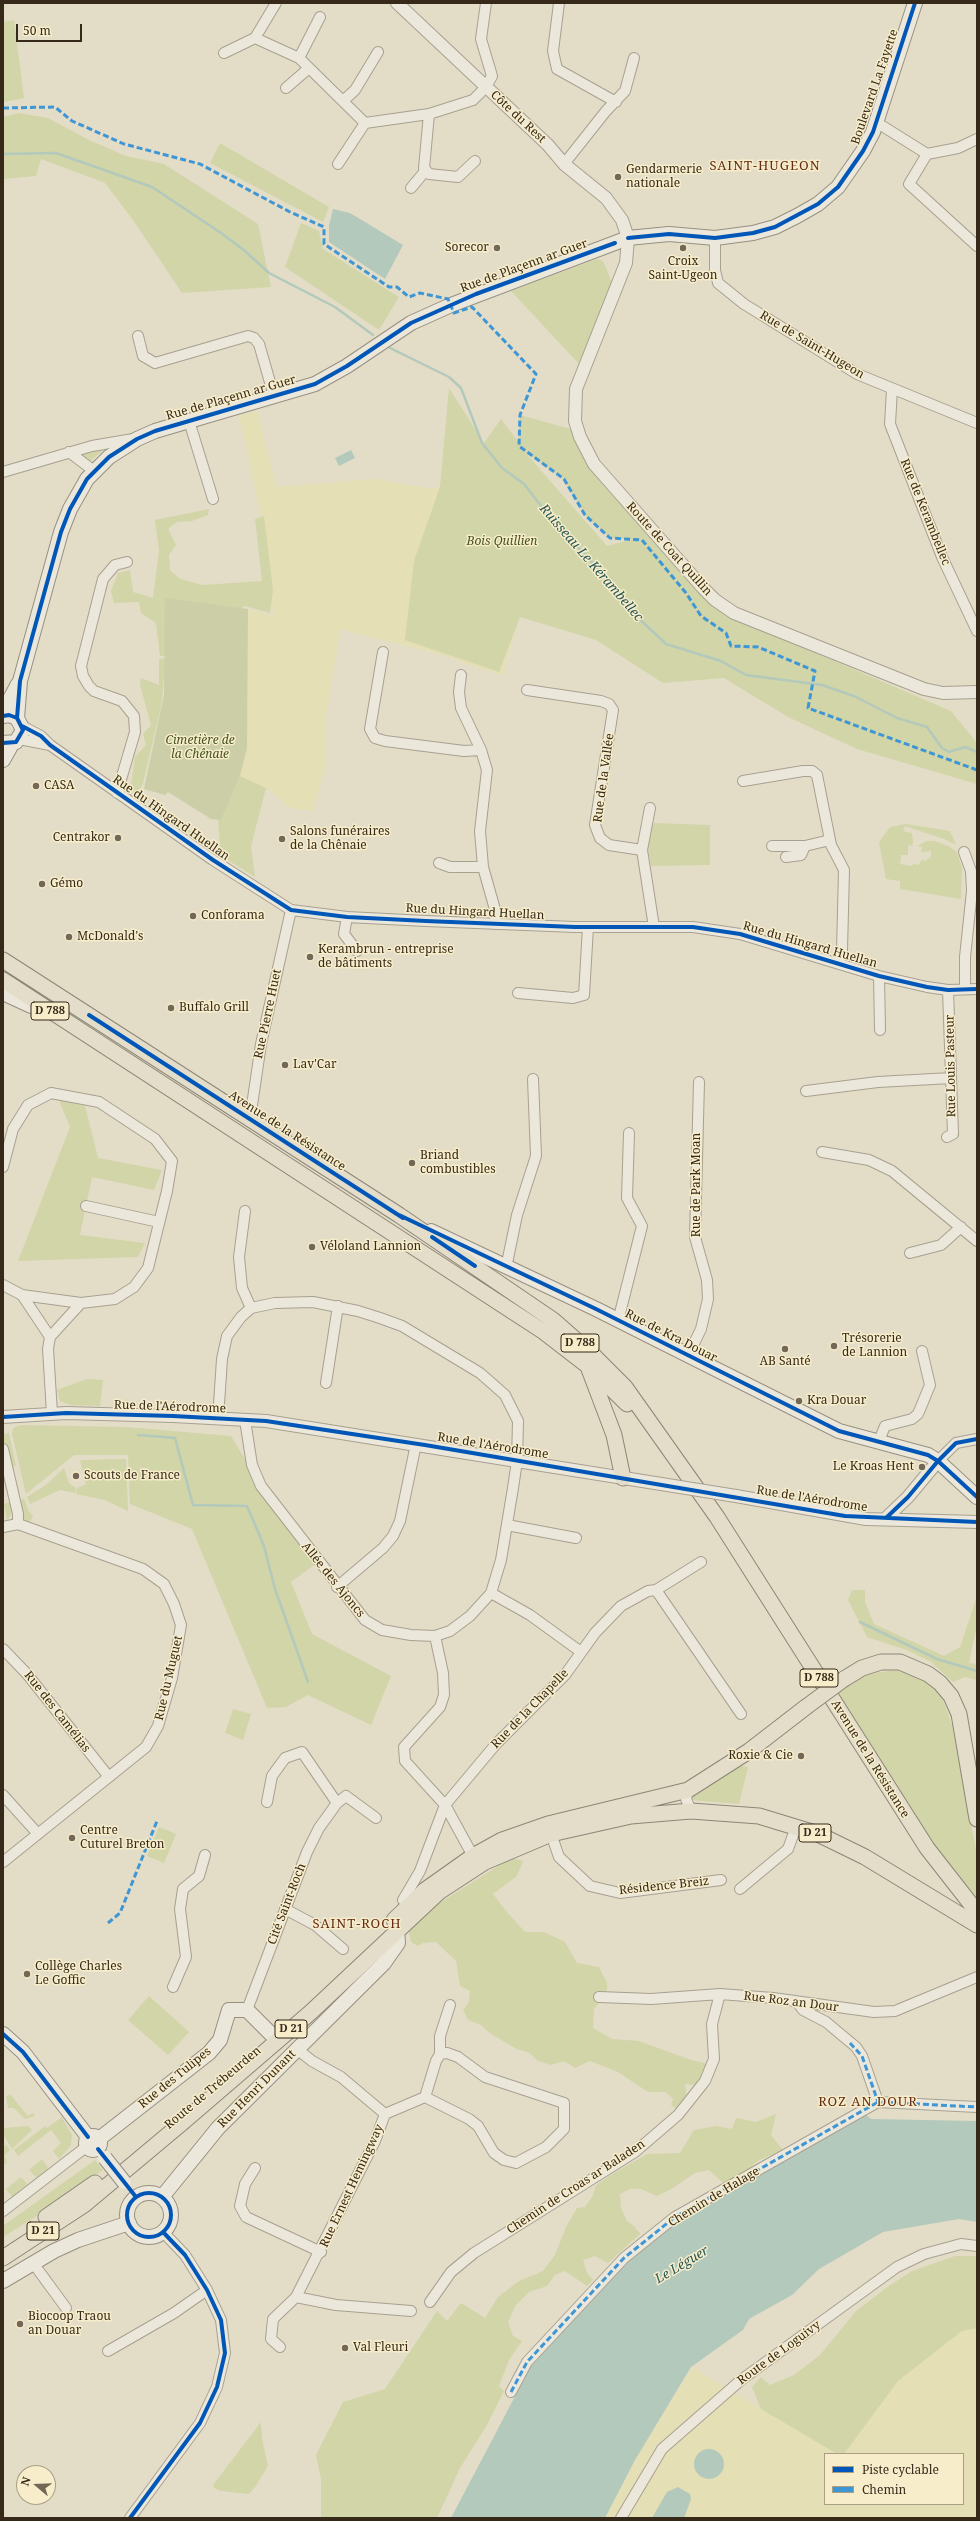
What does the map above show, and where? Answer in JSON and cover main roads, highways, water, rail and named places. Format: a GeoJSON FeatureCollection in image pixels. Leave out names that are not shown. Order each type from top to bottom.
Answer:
{"type":"FeatureCollection","features":[{"type":"Feature","properties":{"kind":"main road","name":"Boulevard La Fayette"},"geometry":{"type":"LineString","coordinates":[[628,238],[669,234],[715,238],[753,233],[775,227],[818,204],[838,187],[852,169],[863,151],[876,122],[915,3]]}},
{"type":"Feature","properties":{"kind":"main road","name":"Rue de Plaçenn ar Guer"},"geometry":{"type":"LineString","coordinates":[[3,760],[15,734],[20,681],[61,532],[78,494],[94,471],[109,457],[137,439],[189,421],[315,384],[347,366],[411,323],[454,303],[628,238]]}},
{"type":"Feature","properties":{"kind":"main road","name":"Rue de Plaçenn ar Guer"},"geometry":{"type":"LineString","coordinates":[[3,712],[20,681]]}},
{"type":"Feature","properties":{"kind":"main road"},"geometry":{"type":"LineString","coordinates":[[3,716],[9,715],[15,734]]}},
{"type":"Feature","properties":{"kind":"main road","name":"Avenue de la Résistance"},"geometry":{"type":"LineString","coordinates":[[3,960],[399,1215],[553,1320],[583,1346],[625,1387],[717,1517],[927,1848],[977,1912]]}},
{"type":"Feature","properties":{"kind":"main road","name":"Avenue de la Résistance"},"geometry":{"type":"LineString","coordinates":[[3,980],[97,1043],[396,1234],[544,1332],[588,1366],[664,1442]]}},
{"type":"Feature","properties":{"kind":"main road"},"geometry":{"type":"LineString","coordinates":[[3,993],[13,996],[97,1043]]}},
{"type":"Feature","properties":{"kind":"main road","name":"Rue de Kra Douar"},"geometry":{"type":"LineString","coordinates":[[399,1215],[839,1430],[910,1449],[938,1461],[977,1497]]}},
{"type":"Feature","properties":{"kind":"main road"},"geometry":{"type":"LineString","coordinates":[[588,1366],[614,1435],[623,1478]]}},
{"type":"Feature","properties":{"kind":"main road","name":"D 21"},"geometry":{"type":"LineString","coordinates":[[397,1930],[439,1892],[485,1862],[549,1829],[688,1790],[749,1751],[844,1679],[862,1668],[881,1662],[900,1662],[928,1674],[940,1683],[951,1696],[958,1714],[977,1818]]}},
{"type":"Feature","properties":{"kind":"main road","name":"D 21"},"geometry":{"type":"LineString","coordinates":[[549,1829],[631,1816],[691,1811],[759,1816],[818,1834],[866,1857],[977,1925]]}},
{"type":"Feature","properties":{"kind":"main road","name":"Route de Trébeurden"},"geometry":{"type":"LineString","coordinates":[[3,2246],[85,2191],[274,2036],[425,1890],[473,1856],[502,1840],[549,1829]]}},
{"type":"Feature","properties":{"kind":"main road","name":"Route de Trébeurden"},"geometry":{"type":"LineString","coordinates":[[3,2258],[84,2205],[268,2050],[397,1930]]}},
{"type":"Feature","properties":{"kind":"main road","name":"Rue Henri Dunant"},"geometry":{"type":"LineString","coordinates":[[162,2197],[200,2148],[384,1963],[398,1943],[397,1930]]}},
{"type":"Feature","properties":{"kind":"main road","name":"Rue des Tulipes"},"geometry":{"type":"LineString","coordinates":[[95,2146],[209,2053],[220,2040],[229,2010],[247,2010],[274,2036]]}},
{"type":"Feature","properties":{"kind":"main road"},"geometry":{"type":"LineString","coordinates":[[3,2034],[23,2052],[136,2198]]}},
{"type":"Feature","properties":{"kind":"main road"},"geometry":{"type":"LineString","coordinates":[[149,2193],[162,2197],[167,2202],[171,2214],[167,2227],[163,2232],[150,2237],[143,2236],[132,2229],[128,2223],[127,2212],[136,2198],[149,2193]]}},
{"type":"Feature","properties":{"kind":"main road"},"geometry":{"type":"LineString","coordinates":[[3,2280],[78,2240],[128,2223]]}},
{"type":"Feature","properties":{"kind":"water"},"geometry":{"type":"Polygon","coordinates":[[[333,209],[350,213],[403,245],[385,279],[329,242],[329,225],[333,209]]]}},
{"type":"Feature","properties":{"kind":"water"},"geometry":{"type":"Polygon","coordinates":[[[351,450],[355,458],[339,466],[335,458],[351,450]]]}},
{"type":"Feature","properties":{"kind":"water","name":"Le Léguer"},"geometry":{"type":"Polygon","coordinates":[[[865,2114],[871,2119],[977,2121],[977,2222],[959,2219],[883,2232],[819,2269],[792,2295],[749,2319],[743,2330],[691,2367],[635,2460],[605,2518],[451,2518],[531,2366],[624,2264],[660,2232],[865,2114]]]}},
{"type":"Feature","properties":{"kind":"water"},"geometry":{"type":"Polygon","coordinates":[[[709,2449],[720,2453],[724,2464],[720,2475],[709,2479],[698,2475],[694,2464],[698,2453],[709,2449]]]}},
{"type":"Feature","properties":{"kind":"water"},"geometry":{"type":"Polygon","coordinates":[[[678,2487],[690,2494],[691,2499],[684,2518],[652,2518],[667,2492],[678,2487]]]}},
{"type":"Feature","properties":{"kind":"waterway","name":"Ruisseau Le Kérambellec"},"geometry":{"type":"LineString","coordinates":[[3,154],[56,153],[152,187],[221,233],[245,251],[269,273],[335,307],[373,335]]}},
{"type":"Feature","properties":{"kind":"waterway","name":"Ruisseau Le Kérambellec"},"geometry":{"type":"LineString","coordinates":[[388,347],[449,377],[461,388],[482,443],[502,468],[524,484],[549,516],[624,598],[631,611],[666,644],[721,661],[746,675],[822,685],[854,696],[897,718],[927,727],[942,748],[949,752],[965,747],[977,752]]}},
{"type":"Feature","properties":{"kind":"waterway"},"geometry":{"type":"LineString","coordinates":[[138,1435],[175,1438],[193,1505],[247,1506],[264,1546],[275,1589],[308,1682]]}},
{"type":"Feature","properties":{"kind":"waterway"},"geometry":{"type":"LineString","coordinates":[[860,1622],[937,1659],[977,1671]]}},
{"type":"Feature","properties":{"kind":"place","name":"Gendarmerie nationale"},"geometry":{"type":"Point","coordinates":[618,177]}},
{"type":"Feature","properties":{"kind":"place","name":"Sorecor"},"geometry":{"type":"Point","coordinates":[497,248]}},
{"type":"Feature","properties":{"kind":"place","name":"Croix Saint-Ugeon"},"geometry":{"type":"Point","coordinates":[683,248]}},
{"type":"Feature","properties":{"kind":"place","name":"CASA"},"geometry":{"type":"Point","coordinates":[36,786]}},
{"type":"Feature","properties":{"kind":"place","name":"Centrakor"},"geometry":{"type":"Point","coordinates":[118,838]}},
{"type":"Feature","properties":{"kind":"place","name":"Salons funéraires de la Chênaie"},"geometry":{"type":"Point","coordinates":[282,839]}},
{"type":"Feature","properties":{"kind":"place","name":"Gémo"},"geometry":{"type":"Point","coordinates":[42,884]}},
{"type":"Feature","properties":{"kind":"place","name":"Conforama"},"geometry":{"type":"Point","coordinates":[193,916]}},
{"type":"Feature","properties":{"kind":"place","name":"McDonald's"},"geometry":{"type":"Point","coordinates":[69,937]}},
{"type":"Feature","properties":{"kind":"place","name":"Kerambrun - entreprise de bâtiments"},"geometry":{"type":"Point","coordinates":[310,957]}},
{"type":"Feature","properties":{"kind":"place","name":"Buffalo Grill"},"geometry":{"type":"Point","coordinates":[171,1008]}},
{"type":"Feature","properties":{"kind":"place","name":"Lav'Car"},"geometry":{"type":"Point","coordinates":[285,1065]}},
{"type":"Feature","properties":{"kind":"place","name":"Briand combustibles"},"geometry":{"type":"Point","coordinates":[412,1163]}},
{"type":"Feature","properties":{"kind":"place","name":"Véloland Lannion"},"geometry":{"type":"Point","coordinates":[312,1247]}},
{"type":"Feature","properties":{"kind":"place","name":"Trésorerie de Lannion"},"geometry":{"type":"Point","coordinates":[834,1346]}},
{"type":"Feature","properties":{"kind":"place","name":"AB Santé"},"geometry":{"type":"Point","coordinates":[785,1349]}},
{"type":"Feature","properties":{"kind":"place","name":"Kra Douar"},"geometry":{"type":"Point","coordinates":[799,1401]}},
{"type":"Feature","properties":{"kind":"place","name":"Le Kroas Hent"},"geometry":{"type":"Point","coordinates":[922,1467]}},
{"type":"Feature","properties":{"kind":"place","name":"Scouts de France"},"geometry":{"type":"Point","coordinates":[76,1476]}},
{"type":"Feature","properties":{"kind":"place","name":"Roxie & Cie"},"geometry":{"type":"Point","coordinates":[801,1756]}},
{"type":"Feature","properties":{"kind":"place","name":"Centre Cuturel Breton"},"geometry":{"type":"Point","coordinates":[72,1838]}},
{"type":"Feature","properties":{"kind":"place","name":"Collège Charles Le Goffic"},"geometry":{"type":"Point","coordinates":[27,1974]}},
{"type":"Feature","properties":{"kind":"place","name":"Biocoop Traou an Douar"},"geometry":{"type":"Point","coordinates":[20,2324]}},
{"type":"Feature","properties":{"kind":"place","name":"Val Fleuri"},"geometry":{"type":"Point","coordinates":[345,2348]}},
{"type":"Feature","properties":{"kind":"district","name":"SAINT-HUGEON"},"geometry":{"type":"Point","coordinates":[765,166]}},
{"type":"Feature","properties":{"kind":"district","name":"SAINT-ROCH"},"geometry":{"type":"Point","coordinates":[357,1924]}},
{"type":"Feature","properties":{"kind":"district","name":"ROZ AN DOUR"},"geometry":{"type":"Point","coordinates":[868,2102]}},
{"type":"Feature","properties":{"kind":"park label","name":"Bois Quillien"},"geometry":{"type":"Point","coordinates":[502,542]}},
{"type":"Feature","properties":{"kind":"park label","name":"Cimetière de la Chênaie"},"geometry":{"type":"Point","coordinates":[200,748]}}]}
